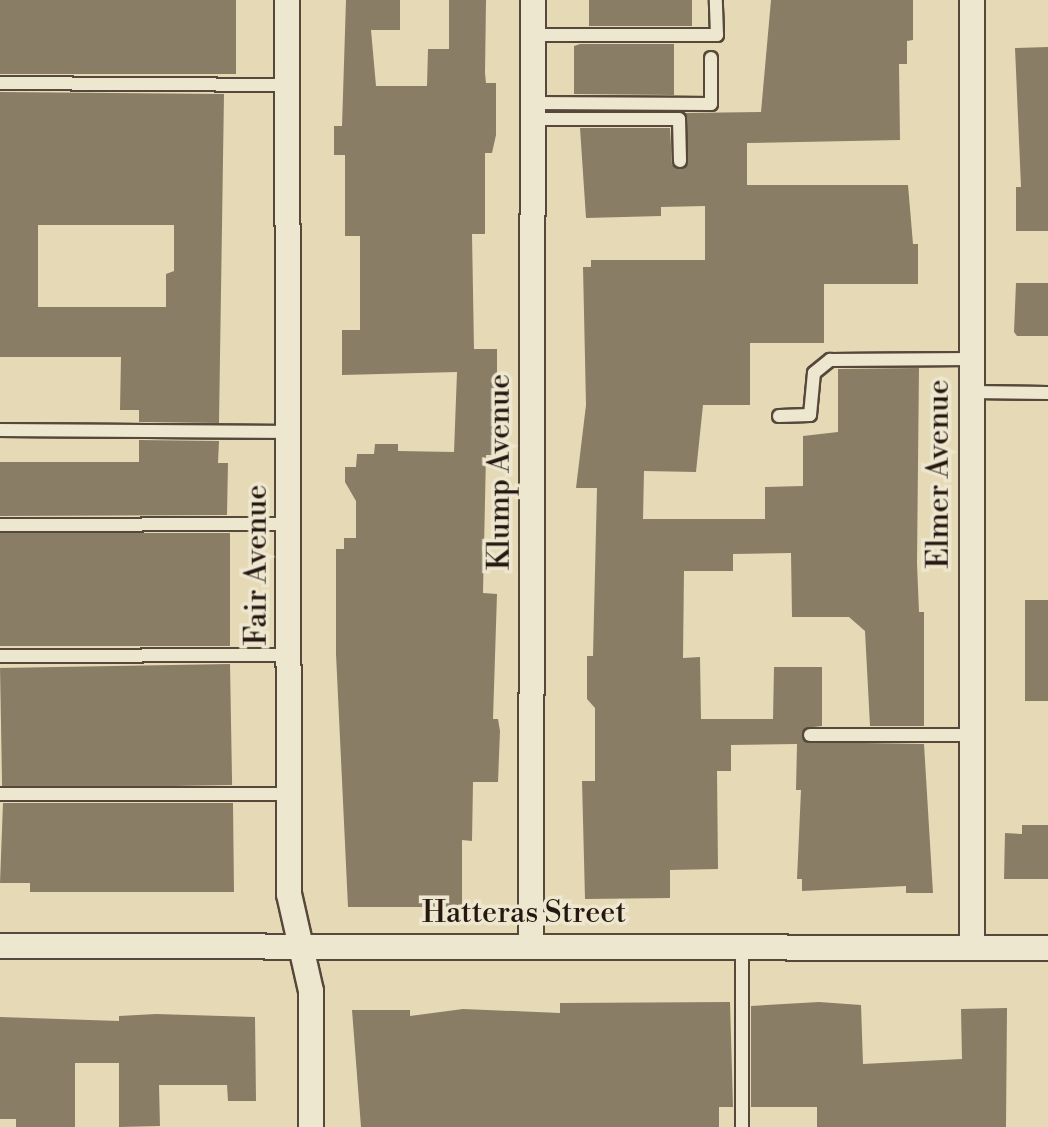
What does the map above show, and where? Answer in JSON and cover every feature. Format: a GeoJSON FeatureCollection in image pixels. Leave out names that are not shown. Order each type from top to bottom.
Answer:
{"type":"FeatureCollection","features":[{"type":"Feature","properties":{"kind":"street","name":"Fair Avenue"},"geometry":{"type":"LineString","coordinates":[[287,0],[289,894],[298,945],[311,991],[311,1127]]}},
{"type":"Feature","properties":{"kind":"street","name":"Klump Avenue"},"geometry":{"type":"LineString","coordinates":[[531,944],[533,0]]}},
{"type":"Feature","properties":{"kind":"street","name":"Elmer Avenue"},"geometry":{"type":"LineString","coordinates":[[972,0],[972,948]]}},
{"type":"Feature","properties":{"kind":"street","name":"Hatteras Street"},"geometry":{"type":"LineString","coordinates":[[0,946],[531,944],[1048,948]]}},
{"type":"Feature","properties":{"kind":"lane"},"geometry":{"type":"LineString","coordinates":[[533,35],[717,35],[716,0]]}},
{"type":"Feature","properties":{"kind":"lane"},"geometry":{"type":"LineString","coordinates":[[533,111],[711,104],[711,58]]}},
{"type":"Feature","properties":{"kind":"lane"},"geometry":{"type":"LineString","coordinates":[[0,83],[287,85]]}},
{"type":"Feature","properties":{"kind":"lane"},"geometry":{"type":"LineString","coordinates":[[533,111],[679,119],[680,161]]}},
{"type":"Feature","properties":{"kind":"lane"},"geometry":{"type":"LineString","coordinates":[[779,416],[810,415],[814,373],[830,360],[972,359]]}},
{"type":"Feature","properties":{"kind":"lane"},"geometry":{"type":"LineString","coordinates":[[972,392],[1048,393]]}},
{"type":"Feature","properties":{"kind":"lane"},"geometry":{"type":"LineString","coordinates":[[0,430],[289,432]]}},
{"type":"Feature","properties":{"kind":"lane"},"geometry":{"type":"LineString","coordinates":[[0,525],[289,524]]}},
{"type":"Feature","properties":{"kind":"lane"},"geometry":{"type":"LineString","coordinates":[[0,656],[288,655]]}},
{"type":"Feature","properties":{"kind":"lane"},"geometry":{"type":"LineString","coordinates":[[810,735],[971,735]]}},
{"type":"Feature","properties":{"kind":"lane"},"geometry":{"type":"LineString","coordinates":[[0,794],[289,794]]}},
{"type":"Feature","properties":{"kind":"lane"},"geometry":{"type":"LineString","coordinates":[[742,947],[742,1127]]}},
{"type":"Feature","properties":{"kind":"building"},"geometry":{"type":"Polygon","coordinates":[[[0,0],[236,0],[236,74],[0,74],[0,0]]]}},
{"type":"Feature","properties":{"kind":"building"},"geometry":{"type":"Polygon","coordinates":[[[346,0],[400,0],[400,30],[371,30],[376,86],[427,86],[428,49],[449,49],[449,0],[486,0],[485,73],[486,83],[496,83],[496,135],[492,153],[485,153],[485,234],[472,234],[474,349],[497,349],[497,455],[486,455],[483,593],[497,594],[493,719],[498,719],[500,731],[498,782],[473,782],[472,841],[462,840],[462,907],[348,907],[336,654],[336,549],[344,549],[344,538],[356,538],[356,501],[345,482],[345,467],[356,467],[357,454],[374,454],[375,444],[398,444],[398,451],[454,452],[457,372],[342,375],[342,330],[360,330],[360,236],[345,236],[345,155],[334,155],[334,126],[342,126],[346,0]]]}},
{"type":"Feature","properties":{"kind":"building"},"geometry":{"type":"Polygon","coordinates":[[[589,0],[692,0],[692,26],[589,26],[589,0]]]}},
{"type":"Feature","properties":{"kind":"building"},"geometry":{"type":"Polygon","coordinates":[[[771,0],[913,0],[913,40],[907,41],[907,64],[899,64],[900,140],[747,143],[747,185],[908,185],[913,244],[918,244],[918,284],[824,284],[824,343],[750,343],[750,405],[703,405],[696,472],[644,471],[643,519],[765,519],[765,487],[803,486],[803,436],[838,432],[838,369],[919,368],[917,563],[919,612],[924,612],[924,726],[870,726],[865,631],[849,617],[792,617],[791,553],[733,554],[733,571],[684,571],[683,658],[700,657],[701,719],[773,719],[774,667],[822,667],[822,726],[805,728],[805,742],[924,744],[933,893],[906,893],[906,886],[802,891],[802,879],[797,879],[801,790],[796,790],[797,744],[731,745],[731,771],[717,771],[718,869],[670,870],[670,898],[585,899],[582,781],[595,781],[595,708],[587,699],[587,656],[593,656],[597,488],[576,488],[586,405],[583,267],[591,267],[591,260],[705,260],[705,206],[661,207],[661,216],[586,218],[580,128],[670,128],[672,165],[685,168],[685,113],[761,112],[771,0]]]}},
{"type":"Feature","properties":{"kind":"building"},"geometry":{"type":"Polygon","coordinates":[[[674,44],[674,95],[574,94],[574,46],[674,44]]]}},
{"type":"Feature","properties":{"kind":"building"},"geometry":{"type":"Polygon","coordinates":[[[1048,47],[1048,231],[1016,231],[1016,187],[1021,187],[1015,48],[1048,47]]]}},
{"type":"Feature","properties":{"kind":"building"},"geometry":{"type":"Polygon","coordinates":[[[0,92],[224,94],[219,423],[139,422],[139,410],[120,410],[121,357],[0,357],[0,92]],[[38,225],[38,307],[166,307],[166,274],[174,271],[174,225],[38,225]]]}},
{"type":"Feature","properties":{"kind":"building"},"geometry":{"type":"Polygon","coordinates":[[[1016,283],[1048,283],[1048,336],[1017,336],[1014,332],[1016,283]]]}},
{"type":"Feature","properties":{"kind":"building"},"geometry":{"type":"Polygon","coordinates":[[[139,440],[219,441],[218,463],[228,463],[227,515],[0,516],[0,462],[139,462],[139,440]]]}},
{"type":"Feature","properties":{"kind":"building"},"geometry":{"type":"Polygon","coordinates":[[[0,533],[230,533],[230,646],[0,646],[0,533]]]}},
{"type":"Feature","properties":{"kind":"building"},"geometry":{"type":"Polygon","coordinates":[[[1025,600],[1048,600],[1048,701],[1025,701],[1025,600]]]}},
{"type":"Feature","properties":{"kind":"building"},"geometry":{"type":"Polygon","coordinates":[[[230,664],[232,785],[2,789],[0,668],[230,664]]]}},
{"type":"Feature","properties":{"kind":"building"},"geometry":{"type":"Polygon","coordinates":[[[3,803],[233,803],[234,892],[30,892],[30,883],[0,883],[3,803]]]}},
{"type":"Feature","properties":{"kind":"building"},"geometry":{"type":"Polygon","coordinates":[[[1022,825],[1048,825],[1048,879],[1004,879],[1005,833],[1022,834],[1022,825]]]}},
{"type":"Feature","properties":{"kind":"building"},"geometry":{"type":"Polygon","coordinates":[[[730,1002],[733,1107],[719,1107],[719,1127],[361,1127],[352,1010],[410,1010],[410,1016],[463,1009],[560,1013],[560,1003],[730,1002]]]}},
{"type":"Feature","properties":{"kind":"building"},"geometry":{"type":"Polygon","coordinates":[[[819,1002],[861,1005],[863,1064],[962,1059],[961,1009],[1007,1008],[1006,1127],[817,1127],[817,1107],[751,1107],[751,1006],[819,1002]]]}},
{"type":"Feature","properties":{"kind":"building"},"geometry":{"type":"Polygon","coordinates":[[[119,1016],[255,1017],[256,1101],[228,1101],[227,1085],[159,1085],[160,1126],[119,1127],[119,1063],[75,1063],[75,1127],[16,1127],[16,1119],[0,1119],[0,1017],[119,1021],[119,1016]]]}}]}
